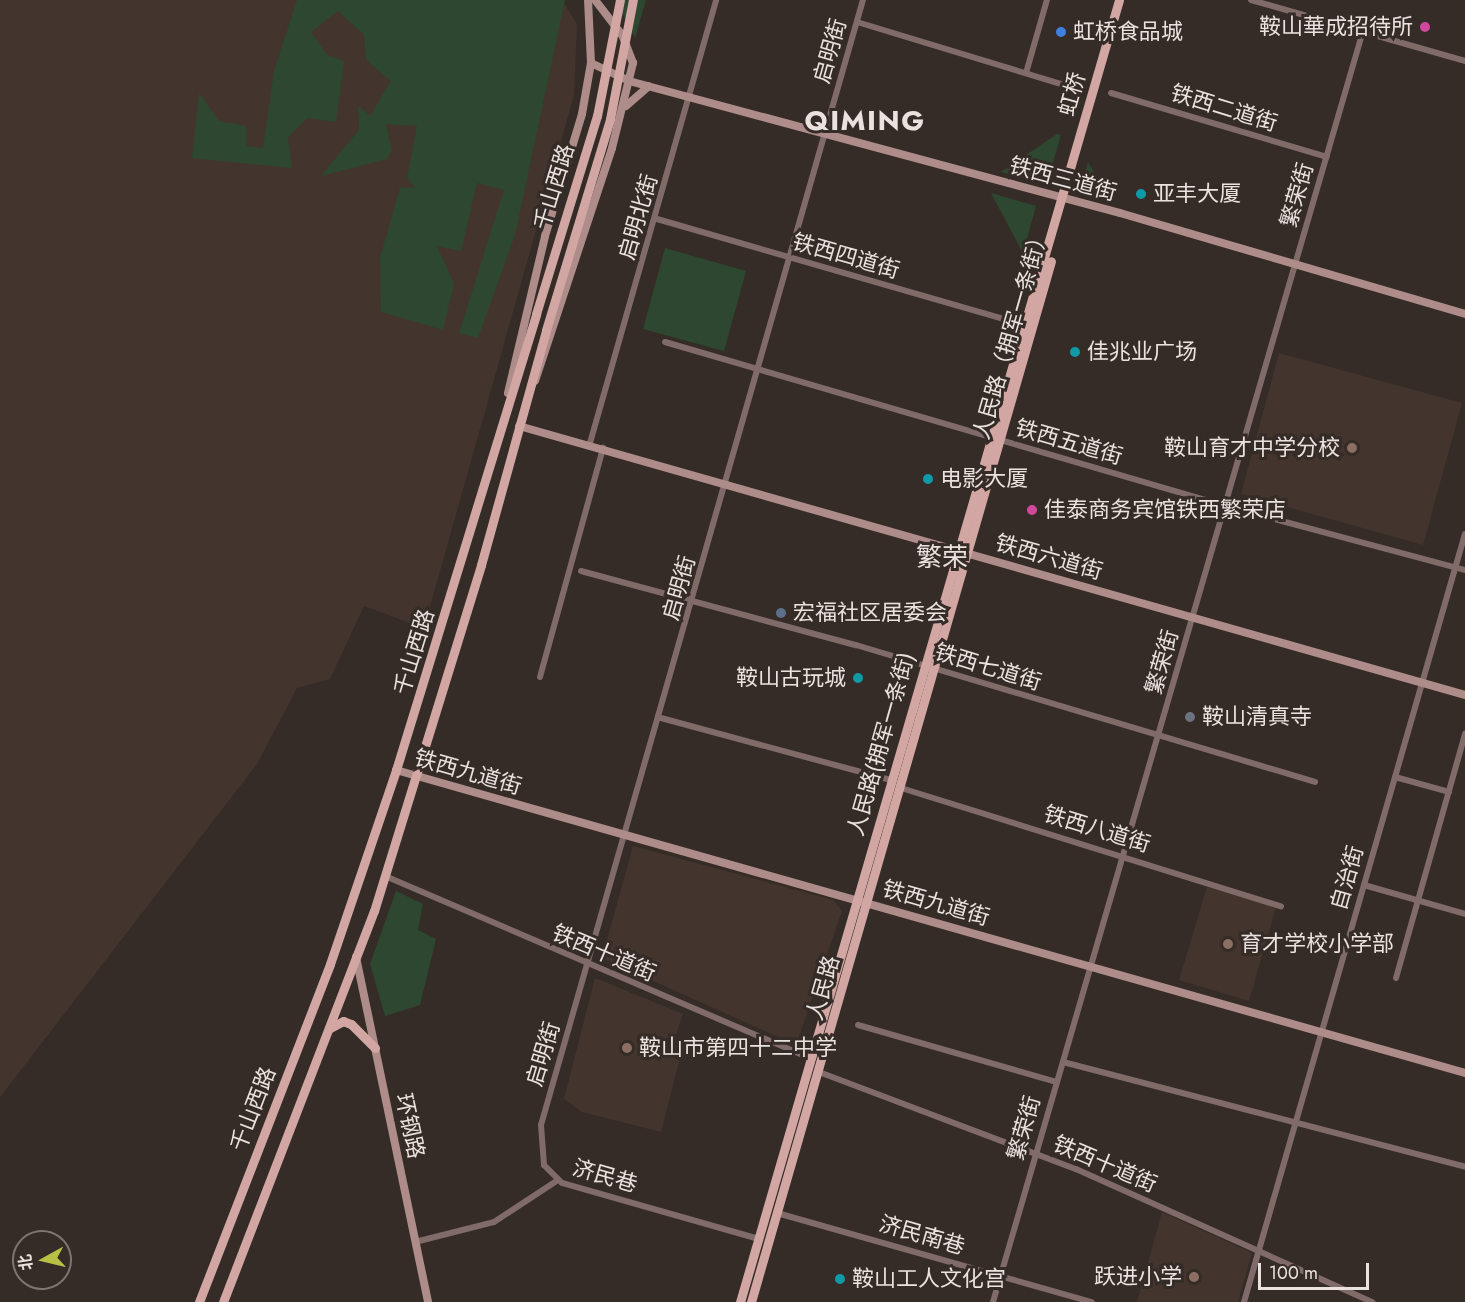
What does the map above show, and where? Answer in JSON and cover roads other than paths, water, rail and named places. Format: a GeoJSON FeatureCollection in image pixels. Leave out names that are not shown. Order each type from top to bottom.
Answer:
{"type":"FeatureCollection","features":[{"type":"Feature","properties":{"kind":"main road"},"geometry":{"type":"LineString","coordinates":[[502,422],[591,63],[588,0]]}},
{"type":"Feature","properties":{"kind":"main road"},"geometry":{"type":"LineString","coordinates":[[595,0],[622,35],[633,63],[650,86],[633,95],[620,118]]}},
{"type":"Feature","properties":{"kind":"main road","name":"千山西路"},"geometry":{"type":"LineString","coordinates":[[199,1302],[330,964],[396,770],[597,116],[620,0]]}},
{"type":"Feature","properties":{"kind":"main road","name":"千山西路"},"geometry":{"type":"LineString","coordinates":[[223,1302],[385,876],[610,119],[633,0]]}},
{"type":"Feature","properties":{"kind":"main road","name":"虹桥"},"geometry":{"type":"LineString","coordinates":[[1066,199],[1119,0]]}},
{"type":"Feature","properties":{"kind":"main road","name":"铁西三道街"},"geometry":{"type":"LineString","coordinates":[[591,63],[629,81],[1066,199],[1465,314]]}},
{"type":"Feature","properties":{"kind":"main road"},"geometry":{"type":"LineString","coordinates":[[524,407],[555,334],[620,118],[633,63]]}},
{"type":"Feature","properties":{"kind":"main road","name":"人民路(拥军一条街)"},"geometry":{"type":"LineString","coordinates":[[740,1302],[858,899],[923,666],[958,549],[997,440],[1025,325],[1066,199]]}},
{"type":"Feature","properties":{"kind":"main road","name":"人民路（拥军一条街）"},"geometry":{"type":"LineString","coordinates":[[901,788],[969,553],[997,440],[1066,199]]}},
{"type":"Feature","properties":{"kind":"main road","name":"铁西六道街"},"geometry":{"type":"LineString","coordinates":[[519,426],[590,443],[727,485],[1465,695]]}},
{"type":"Feature","properties":{"kind":"main road","name":"铁西九道街"},"geometry":{"type":"LineString","coordinates":[[396,770],[858,899],[1465,1073]]}},
{"type":"Feature","properties":{"kind":"main road","name":"人民路"},"geometry":{"type":"LineString","coordinates":[[751,1302],[901,788]]}},
{"type":"Feature","properties":{"kind":"main road","name":"环钢路"},"geometry":{"type":"LineString","coordinates":[[356,957],[428,1302]]}},
{"type":"Feature","properties":{"kind":"main road"},"geometry":{"type":"LineString","coordinates":[[328,1030],[343,1021],[351,1024],[375,1048]]}},
{"type":"Feature","properties":{"kind":"street","name":"启明北街"},"geometry":{"type":"LineString","coordinates":[[590,443],[657,219],[716,0]]}},
{"type":"Feature","properties":{"kind":"street","name":"启明街"},"geometry":{"type":"LineString","coordinates":[[558,1180],[544,1165],[541,1125],[661,717],[863,0]]}},
{"type":"Feature","properties":{"kind":"street"},"geometry":{"type":"LineString","coordinates":[[1026,74],[1047,0]]}},
{"type":"Feature","properties":{"kind":"street"},"geometry":{"type":"LineString","coordinates":[[1251,0],[1465,61]]}},
{"type":"Feature","properties":{"kind":"street"},"geometry":{"type":"LineString","coordinates":[[857,22],[1065,85]]}},
{"type":"Feature","properties":{"kind":"street","name":"繁荣街"},"geometry":{"type":"LineString","coordinates":[[993,1302],[1363,31]]}},
{"type":"Feature","properties":{"kind":"street","name":"铁西二道街"},"geometry":{"type":"LineString","coordinates":[[1111,93],[1327,157]]}},
{"type":"Feature","properties":{"kind":"street","name":"铁西四道街"},"geometry":{"type":"LineString","coordinates":[[657,219],[1025,325]]}},
{"type":"Feature","properties":{"kind":"street","name":"铁西五道街"},"geometry":{"type":"LineString","coordinates":[[665,342],[1226,507],[1465,570]]}},
{"type":"Feature","properties":{"kind":"street"},"geometry":{"type":"LineString","coordinates":[[540,677],[603,447]]}},
{"type":"Feature","properties":{"kind":"street","name":"自治街"},"geometry":{"type":"LineString","coordinates":[[1244,1302],[1465,534]]}},
{"type":"Feature","properties":{"kind":"street","name":"铁西七道街"},"geometry":{"type":"LineString","coordinates":[[581,571],[934,669],[1315,782]]}},
{"type":"Feature","properties":{"kind":"street"},"geometry":{"type":"LineString","coordinates":[[661,717],[891,780]]}},
{"type":"Feature","properties":{"kind":"street"},"geometry":{"type":"LineString","coordinates":[[1396,978],[1465,734]]}},
{"type":"Feature","properties":{"kind":"street"},"geometry":{"type":"LineString","coordinates":[[1395,777],[1449,792]]}},
{"type":"Feature","properties":{"kind":"street","name":"铁西八道街"},"geometry":{"type":"LineString","coordinates":[[901,788],[1124,855],[1281,906]]}},
{"type":"Feature","properties":{"kind":"street","name":"铁西十道街"},"geometry":{"type":"LineString","coordinates":[[385,876],[588,966],[811,1059]]}},
{"type":"Feature","properties":{"kind":"street"},"geometry":{"type":"LineString","coordinates":[[1364,885],[1465,914]]}},
{"type":"Feature","properties":{"kind":"street"},"geometry":{"type":"LineString","coordinates":[[858,1025],[1056,1082]]}},
{"type":"Feature","properties":{"kind":"street"},"geometry":{"type":"LineString","coordinates":[[1063,1062],[1465,1167]]}},
{"type":"Feature","properties":{"kind":"street","name":"铁西十道街"},"geometry":{"type":"LineString","coordinates":[[819,1072],[1035,1154],[1372,1302]]}},
{"type":"Feature","properties":{"kind":"street","name":"济民巷"},"geometry":{"type":"LineString","coordinates":[[415,1242],[494,1222],[558,1180],[759,1239]]}},
{"type":"Feature","properties":{"kind":"street","name":"济民南巷"},"geometry":{"type":"LineString","coordinates":[[777,1213],[1092,1302]]}},
{"type":"Feature","properties":{"kind":"place","name":"鞍山華成招待所"},"geometry":{"type":"Point","coordinates":[1425,27]}},
{"type":"Feature","properties":{"kind":"place","name":"虹桥食品城"},"geometry":{"type":"Point","coordinates":[1061,32]}},
{"type":"Feature","properties":{"kind":"place","name":"亚丰大厦"},"geometry":{"type":"Point","coordinates":[1141,194]}},
{"type":"Feature","properties":{"kind":"place","name":"佳兆业广场"},"geometry":{"type":"Point","coordinates":[1075,352]}},
{"type":"Feature","properties":{"kind":"place","name":"鞍山育才中学分校"},"geometry":{"type":"Point","coordinates":[1352,448]}},
{"type":"Feature","properties":{"kind":"place","name":"电影大厦"},"geometry":{"type":"Point","coordinates":[928,479]}},
{"type":"Feature","properties":{"kind":"place","name":"佳泰商务宾馆铁西繁荣店"},"geometry":{"type":"Point","coordinates":[1032,510]}},
{"type":"Feature","properties":{"kind":"place","name":"宏福社区居委会"},"geometry":{"type":"Point","coordinates":[781,613]}},
{"type":"Feature","properties":{"kind":"place","name":"鞍山古玩城"},"geometry":{"type":"Point","coordinates":[858,678]}},
{"type":"Feature","properties":{"kind":"place","name":"鞍山清真寺"},"geometry":{"type":"Point","coordinates":[1190,717]}},
{"type":"Feature","properties":{"kind":"place","name":"育才学校小学部"},"geometry":{"type":"Point","coordinates":[1228,944]}},
{"type":"Feature","properties":{"kind":"place","name":"鞍山市第四十二中学"},"geometry":{"type":"Point","coordinates":[627,1048]}},
{"type":"Feature","properties":{"kind":"place","name":"跃进小学"},"geometry":{"type":"Point","coordinates":[1194,1277]}},
{"type":"Feature","properties":{"kind":"place","name":"鞍山工人文化宫"},"geometry":{"type":"Point","coordinates":[840,1279]}},
{"type":"Feature","properties":{"kind":"district","name":"QIMING"},"geometry":{"type":"Point","coordinates":[865,121]}},
{"type":"Feature","properties":{"kind":"district","name":"繁荣"},"geometry":{"type":"Point","coordinates":[942,558]}}]}
